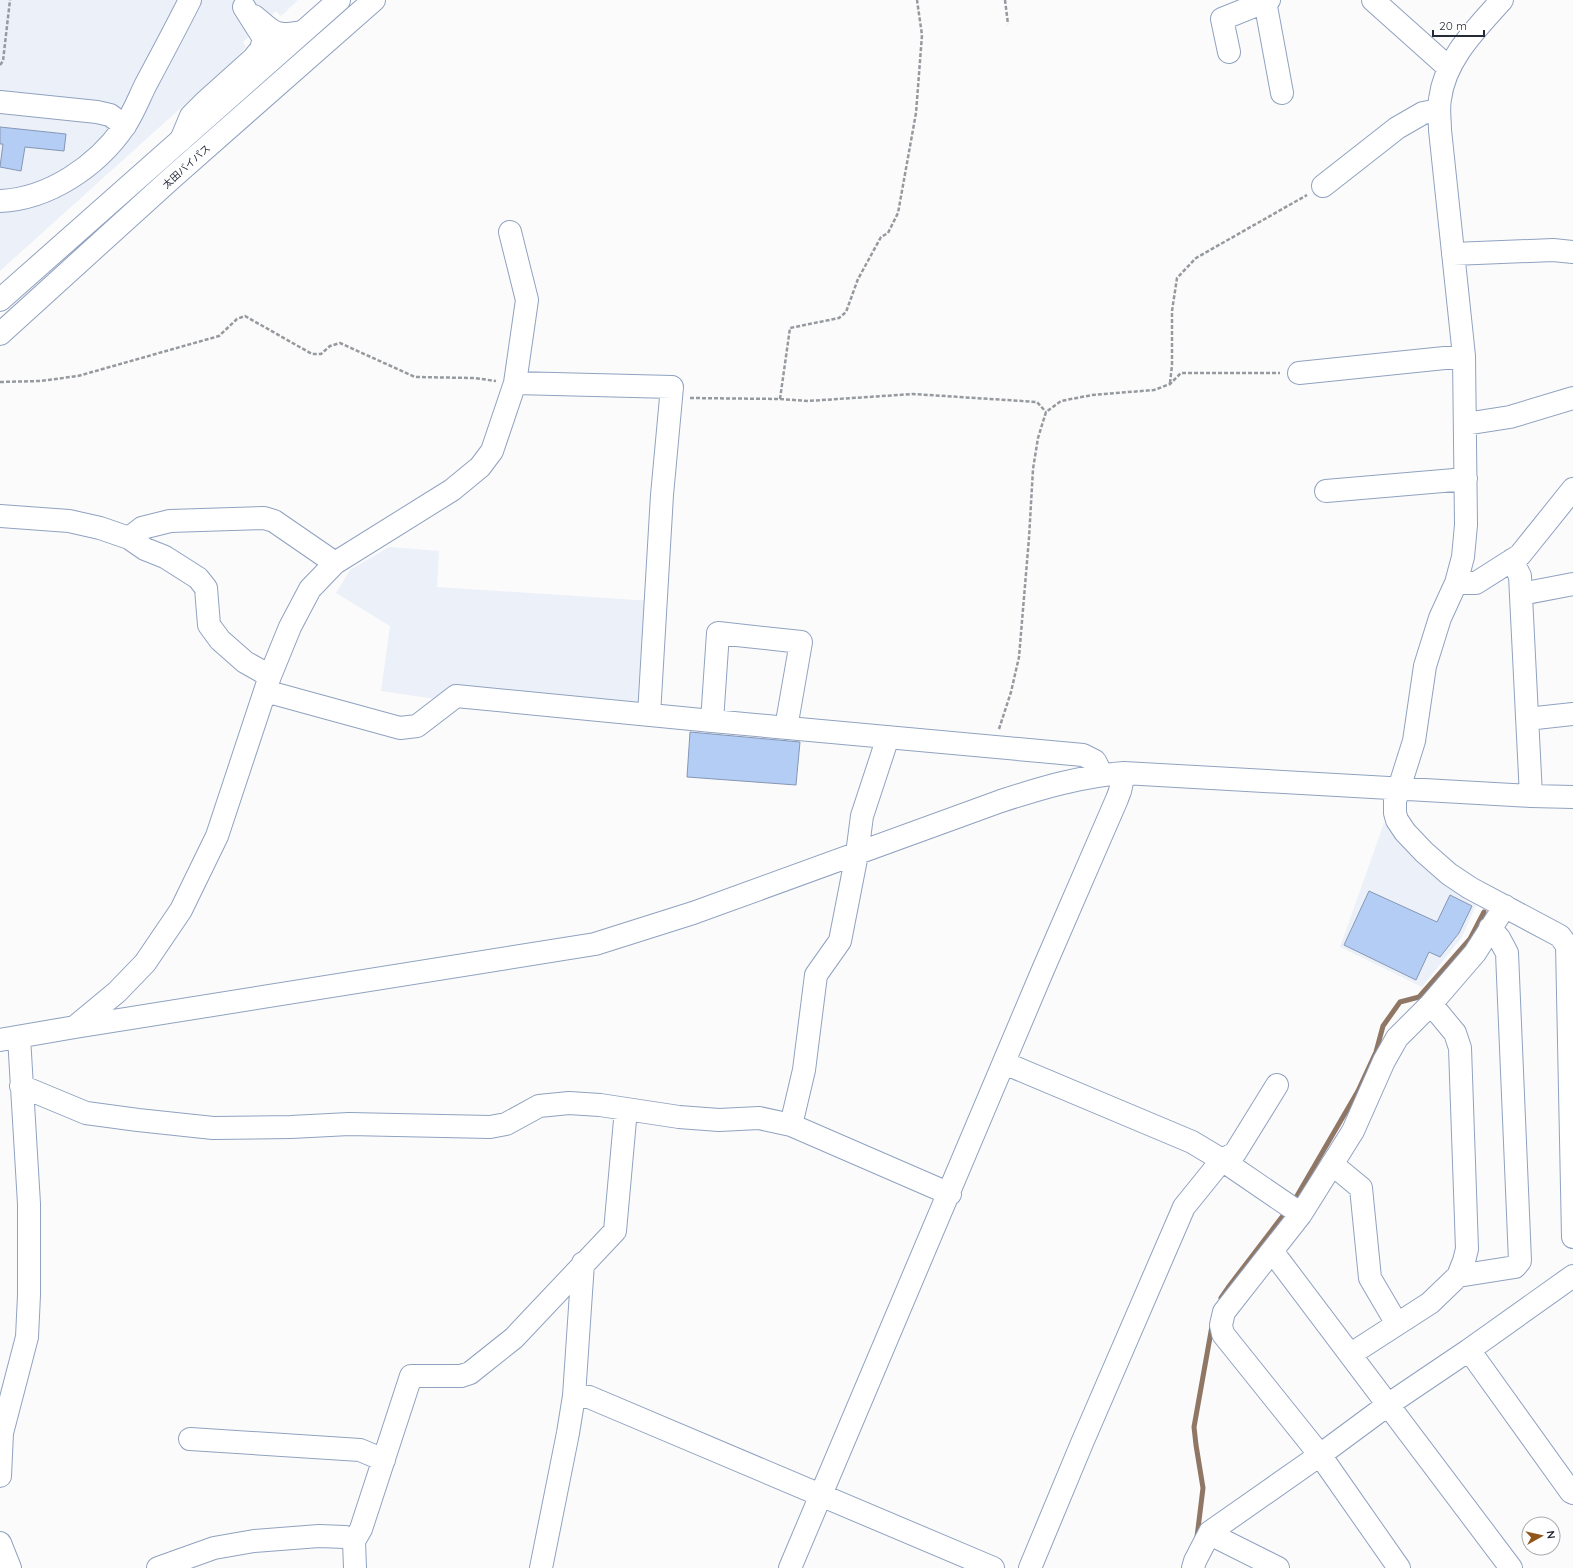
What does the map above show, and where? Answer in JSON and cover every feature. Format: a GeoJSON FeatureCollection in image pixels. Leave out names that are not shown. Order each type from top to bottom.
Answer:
{"type":"FeatureCollection","features":[{"type":"Feature","properties":{"kind":"main road"},"geometry":{"type":"LineString","coordinates":[[0,201],[12,201],[38,193],[68,179],[89,164],[108,146],[125,126],[190,0]]}},
{"type":"Feature","properties":{"kind":"main road"},"geometry":{"type":"LineString","coordinates":[[0,300],[339,0]]}},
{"type":"Feature","properties":{"kind":"main road","name":"太田バイパス"},"geometry":{"type":"LineString","coordinates":[[0,334],[173,177],[374,0]]}},
{"type":"Feature","properties":{"kind":"main road"},"geometry":{"type":"LineString","coordinates":[[1372,0],[1449,68]]}},
{"type":"Feature","properties":{"kind":"main road"},"geometry":{"type":"LineString","coordinates":[[1502,0],[1460,49],[1449,68],[1440,99],[1439,110],[1464,356],[1466,480],[1465,542],[1456,583],[1440,618],[1430,647],[1425,666],[1414,741],[1407,767],[1394,801],[1397,820],[1405,832],[1424,852],[1449,874],[1470,888],[1560,936],[1571,946],[1573,1237]]}},
{"type":"Feature","properties":{"kind":"main road"},"geometry":{"type":"LineString","coordinates":[[1229,52],[1222,18],[1267,1],[1282,93]]}},
{"type":"Feature","properties":{"kind":"main road"},"geometry":{"type":"LineString","coordinates":[[240,4],[276,34],[286,35],[302,32]]}},
{"type":"Feature","properties":{"kind":"main road"},"geometry":{"type":"LineString","coordinates":[[181,140],[185,128],[192,116],[204,103],[253,59],[261,48],[263,42],[262,36],[240,4]]}},
{"type":"Feature","properties":{"kind":"main road"},"geometry":{"type":"LineString","coordinates":[[0,102],[97,112],[110,115],[125,126]]}},
{"type":"Feature","properties":{"kind":"main road"},"geometry":{"type":"LineString","coordinates":[[1323,186],[1397,128],[1423,113],[1439,110]]}},
{"type":"Feature","properties":{"kind":"main road"},"geometry":{"type":"LineString","coordinates":[[75,1027],[117,992],[146,963],[181,910],[217,836],[267,683],[290,627],[310,589],[335,563],[452,490],[480,466],[492,451],[515,383],[527,300],[510,232]]}},
{"type":"Feature","properties":{"kind":"main road"},"geometry":{"type":"LineString","coordinates":[[1453,254],[1553,250],[1573,252]]}},
{"type":"Feature","properties":{"kind":"main road"},"geometry":{"type":"LineString","coordinates":[[1299,373],[1464,356]]}},
{"type":"Feature","properties":{"kind":"main road"},"geometry":{"type":"LineString","coordinates":[[515,383],[672,387],[662,495],[649,715]]}},
{"type":"Feature","properties":{"kind":"main road"},"geometry":{"type":"LineString","coordinates":[[1465,424],[1510,417],[1573,398]]}},
{"type":"Feature","properties":{"kind":"main road"},"geometry":{"type":"LineString","coordinates":[[1326,491],[1466,480]]}},
{"type":"Feature","properties":{"kind":"main road"},"geometry":{"type":"LineString","coordinates":[[1456,583],[1476,583],[1520,555],[1573,489]]}},
{"type":"Feature","properties":{"kind":"main road"},"geometry":{"type":"LineString","coordinates":[[0,516],[69,521],[100,528],[129,538],[145,549],[165,557],[198,578],[206,588],[209,624],[220,640],[267,683],[400,728],[417,726],[456,696],[989,747],[1083,754],[1095,761],[1102,775]]}},
{"type":"Feature","properties":{"kind":"main road"},"geometry":{"type":"LineString","coordinates":[[129,538],[142,528],[170,520],[264,518],[274,521],[335,563]]}},
{"type":"Feature","properties":{"kind":"main road"},"geometry":{"type":"LineString","coordinates":[[1512,560],[1520,576],[1531,796]]}},
{"type":"Feature","properties":{"kind":"main road"},"geometry":{"type":"LineString","coordinates":[[1521,594],[1573,584]]}},
{"type":"Feature","properties":{"kind":"main road"},"geometry":{"type":"LineString","coordinates":[[712,721],[718,633],[801,642],[786,728]]}},
{"type":"Feature","properties":{"kind":"main road"},"geometry":{"type":"LineString","coordinates":[[1527,719],[1573,714]]}},
{"type":"Feature","properties":{"kind":"main road"},"geometry":{"type":"LineString","coordinates":[[791,1125],[804,1070],[816,975],[840,941],[857,854],[862,816],[888,737]]}},
{"type":"Feature","properties":{"kind":"main road"},"geometry":{"type":"LineString","coordinates":[[790,1568],[1117,799],[1124,772]]}},
{"type":"Feature","properties":{"kind":"main road"},"geometry":{"type":"LineString","coordinates":[[0,1476],[1,1433],[27,1337],[28,1316],[29,1204],[21,1086],[9,1039],[75,1027],[595,944],[693,913],[1001,801],[1041,788],[1102,775],[1124,772],[1398,789],[1573,797]]}},
{"type":"Feature","properties":{"kind":"main road"},"geometry":{"type":"LineString","coordinates":[[1399,1568],[1320,1455],[1223,1334],[1221,1325],[1224,1312],[1301,1214],[1353,1131],[1384,1061],[1397,1038],[1431,1004],[1475,953],[1505,906]]}},
{"type":"Feature","properties":{"kind":"main road"},"geometry":{"type":"LineString","coordinates":[[1458,1276],[1515,1267],[1520,1261],[1507,953],[1499,938],[1490,928]]}},
{"type":"Feature","properties":{"kind":"main road"},"geometry":{"type":"LineString","coordinates":[[1351,1354],[1430,1303],[1458,1276],[1467,1249],[1460,1048],[1455,1033],[1431,1004]]}},
{"type":"Feature","properties":{"kind":"main road"},"geometry":{"type":"LineString","coordinates":[[1004,1063],[1192,1142],[1222,1160],[1301,1214]]}},
{"type":"Feature","properties":{"kind":"main road"},"geometry":{"type":"LineString","coordinates":[[1030,1568],[1085,1435],[1184,1207],[1222,1160],[1235,1154],[1278,1085]]}},
{"type":"Feature","properties":{"kind":"main road"},"geometry":{"type":"LineString","coordinates":[[21,1086],[86,1113],[213,1128],[291,1128],[349,1124],[490,1127],[506,1124],[539,1106],[569,1103],[600,1105],[678,1117],[719,1120],[759,1118],[791,1125],[950,1194]]}},
{"type":"Feature","properties":{"kind":"main road"},"geometry":{"type":"LineString","coordinates":[[355,1568],[354,1541],[361,1529],[411,1376],[461,1376],[470,1373],[514,1338],[583,1263],[615,1231],[626,1109]]}},
{"type":"Feature","properties":{"kind":"main road"},"geometry":{"type":"LineString","coordinates":[[1332,1164],[1361,1188],[1370,1278],[1397,1324]]}},
{"type":"Feature","properties":{"kind":"main road"},"geometry":{"type":"LineString","coordinates":[[1272,1251],[1389,1404],[1511,1568]]}},
{"type":"Feature","properties":{"kind":"main road"},"geometry":{"type":"LineString","coordinates":[[541,1568],[574,1396],[583,1263]]}},
{"type":"Feature","properties":{"kind":"main road"},"geometry":{"type":"LineString","coordinates":[[1193,1568],[1210,1532],[1320,1455],[1389,1404],[1469,1350],[1573,1276]]}},
{"type":"Feature","properties":{"kind":"main road"},"geometry":{"type":"LineString","coordinates":[[1469,1350],[1570,1492],[1573,1493]]}},
{"type":"Feature","properties":{"kind":"main road"},"geometry":{"type":"LineString","coordinates":[[574,1396],[589,1397],[993,1568]]}},
{"type":"Feature","properties":{"kind":"main road"},"geometry":{"type":"LineString","coordinates":[[190,1438],[360,1450],[384,1460]]}},
{"type":"Feature","properties":{"kind":"main road"},"geometry":{"type":"LineString","coordinates":[[1210,1532],[1220,1539],[1278,1568]]}},
{"type":"Feature","properties":{"kind":"main road"},"geometry":{"type":"LineString","coordinates":[[158,1568],[214,1548],[254,1541],[319,1536],[345,1537],[354,1541]]}},
{"type":"Feature","properties":{"kind":"main road"},"geometry":{"type":"LineString","coordinates":[[0,1543],[10,1568]]}},
{"type":"Feature","properties":{"kind":"path"},"geometry":{"type":"LineString","coordinates":[[0,66],[3,60],[10,0]]}},
{"type":"Feature","properties":{"kind":"path"},"geometry":{"type":"LineString","coordinates":[[780,399],[790,328],[839,318],[846,312],[858,279],[881,238],[888,233],[898,213],[916,113],[922,35],[917,0]]}},
{"type":"Feature","properties":{"kind":"path"},"geometry":{"type":"LineString","coordinates":[[1005,0],[1008,24]]}},
{"type":"Feature","properties":{"kind":"path"},"geometry":{"type":"LineString","coordinates":[[1170,384],[1172,365],[1172,310],[1177,278],[1196,258],[1323,186]]}},
{"type":"Feature","properties":{"kind":"path"},"geometry":{"type":"LineString","coordinates":[[0,382],[40,381],[78,376],[219,336],[237,319],[245,316],[312,354],[321,354],[330,346],[340,343],[415,377],[474,378],[515,383]]}},
{"type":"Feature","properties":{"kind":"path"},"geometry":{"type":"LineString","coordinates":[[989,747],[999,729],[1019,657],[1033,469],[1038,438],[1046,412],[1061,401],[1092,395],[1154,390],[1170,384],[1181,373],[1299,373]]}},
{"type":"Feature","properties":{"kind":"path"},"geometry":{"type":"LineString","coordinates":[[671,397],[808,401],[913,394],[1038,402],[1046,412]]}},
{"type":"Feature","properties":{"kind":"shaded area"},"geometry":{"type":"Polygon","coordinates":[[[0,0],[298,0],[281,16],[276,11],[243,42],[246,47],[235,59],[0,271],[0,0]]]}},
{"type":"Feature","properties":{"kind":"shaded area"},"geometry":{"type":"Polygon","coordinates":[[[389,547],[439,551],[437,587],[652,601],[644,708],[442,700],[381,691],[390,626],[336,593],[350,570],[389,547]]]}},
{"type":"Feature","properties":{"kind":"shaded area"},"geometry":{"type":"Polygon","coordinates":[[[1384,823],[1477,903],[1462,937],[1422,987],[1340,947],[1384,823]]]}},
{"type":"Feature","properties":{"kind":"building"},"geometry":{"type":"Polygon","coordinates":[[[0,127],[66,134],[64,151],[25,147],[21,171],[0,167],[3,144],[0,144],[0,127]]]}},
{"type":"Feature","properties":{"kind":"building"},"geometry":{"type":"Polygon","coordinates":[[[690,732],[800,742],[796,785],[687,777],[690,732]]]}},
{"type":"Feature","properties":{"kind":"building"},"geometry":{"type":"Polygon","coordinates":[[[1369,891],[1437,922],[1450,895],[1472,906],[1459,933],[1440,957],[1429,952],[1416,980],[1344,945],[1369,891]]]}},
{"type":"Feature","properties":{"kind":"waterway"},"geometry":{"type":"LineString","coordinates":[[1294,1201],[1358,1091],[1376,1052],[1383,1026],[1400,1002],[1419,997],[1470,939],[1484,912]]}},
{"type":"Feature","properties":{"kind":"waterway"},"geometry":{"type":"LineString","coordinates":[[1221,1298],[1285,1213]]}},
{"type":"Feature","properties":{"kind":"waterway"},"geometry":{"type":"LineString","coordinates":[[1197,1537],[1203,1488],[1194,1427],[1212,1326]]}}]}
